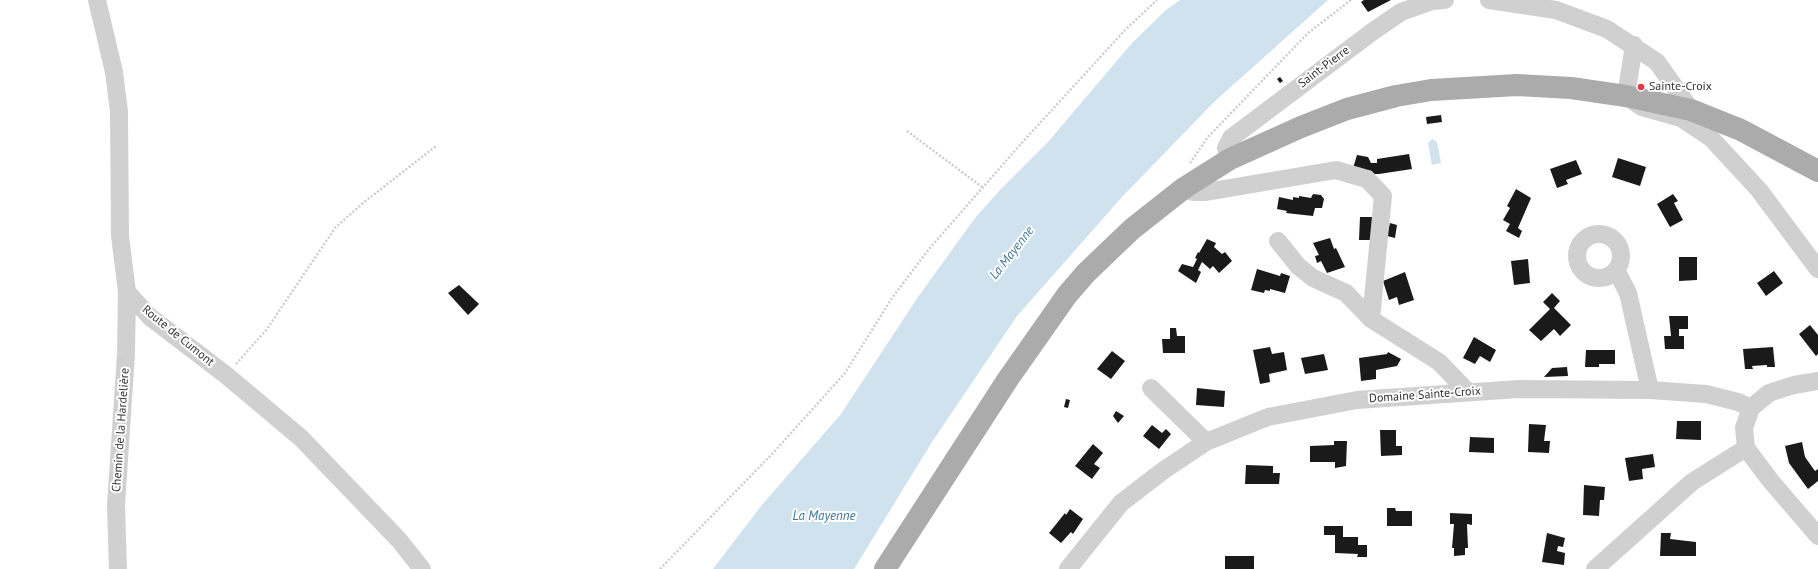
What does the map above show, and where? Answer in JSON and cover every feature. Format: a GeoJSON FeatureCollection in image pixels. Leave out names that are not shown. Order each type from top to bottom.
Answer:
{"type":"FeatureCollection","features":[{"type":"Feature","properties":{"kind":"main road"},"geometry":{"type":"LineString","coordinates":[[885,569],[1008,379],[1067,295],[1112,247],[1132,229],[1184,188],[1230,160],[1301,127],[1347,109],[1396,96],[1431,90],[1517,85],[1571,88],[1626,96],[1691,110],[1741,130],[1818,171]]}},
{"type":"Feature","properties":{"kind":"street"},"geometry":{"type":"LineString","coordinates":[[96,0],[114,72],[119,112],[120,236],[127,292]]}},
{"type":"Feature","properties":{"kind":"street","name":"Saint-Pierre"},"geometry":{"type":"LineString","coordinates":[[1230,160],[1226,148],[1231,138],[1353,46],[1401,12],[1432,1],[1445,0]]}},
{"type":"Feature","properties":{"kind":"street"},"geometry":{"type":"LineString","coordinates":[[1489,0],[1556,10],[1607,29],[1634,45],[1658,62],[1691,110]]}},
{"type":"Feature","properties":{"kind":"street"},"geometry":{"type":"LineString","coordinates":[[1634,45],[1626,96],[1642,107],[1681,118],[1711,138],[1759,190],[1818,269]]}},
{"type":"Feature","properties":{"kind":"street"},"geometry":{"type":"LineString","coordinates":[[1184,188],[1193,192],[1206,192],[1336,170],[1367,180],[1383,196],[1371,319]]}},
{"type":"Feature","properties":{"kind":"street"},"geometry":{"type":"LineString","coordinates":[[1278,241],[1298,266],[1313,278],[1346,293],[1371,319],[1439,362],[1468,392]]}},
{"type":"Feature","properties":{"kind":"street"},"geometry":{"type":"LineString","coordinates":[[1616,270],[1628,293],[1650,390]]}},
{"type":"Feature","properties":{"kind":"street","name":"Route de Cumont"},"geometry":{"type":"LineString","coordinates":[[127,292],[150,317],[226,375],[301,438],[399,540],[422,569]]}},
{"type":"Feature","properties":{"kind":"street","name":"Chemin de la Hardelière"},"geometry":{"type":"LineString","coordinates":[[118,569],[116,505],[126,354],[127,292]]}},
{"type":"Feature","properties":{"kind":"street"},"geometry":{"type":"LineString","coordinates":[[1818,381],[1794,385],[1769,393],[1751,408],[1744,428],[1746,448],[1770,480],[1818,536]]}},
{"type":"Feature","properties":{"kind":"street"},"geometry":{"type":"LineString","coordinates":[[1151,388],[1206,442]]}},
{"type":"Feature","properties":{"kind":"street","name":"Domaine Sainte-Croix"},"geometry":{"type":"LineString","coordinates":[[1068,569],[1121,503],[1164,470],[1206,442],[1268,417],[1357,400],[1519,388],[1650,390],[1706,394],[1738,402],[1751,408]]}},
{"type":"Feature","properties":{"kind":"street"},"geometry":{"type":"LineString","coordinates":[[1595,569],[1692,482],[1746,448]]}},
{"type":"Feature","properties":{"kind":"path"},"geometry":{"type":"LineString","coordinates":[[660,569],[773,453],[845,373],[892,298],[929,249],[982,187],[1125,30],[1158,0]]}},
{"type":"Feature","properties":{"kind":"path"},"geometry":{"type":"LineString","coordinates":[[907,131],[982,187]]}},
{"type":"Feature","properties":{"kind":"path"},"geometry":{"type":"LineString","coordinates":[[226,375],[267,329],[335,228],[363,203],[436,146]]}},
{"type":"Feature","properties":{"kind":"water","name":"La Mayenne"},"geometry":{"type":"Polygon","coordinates":[[[1180,0],[1328,0],[1215,101],[1122,197],[1017,316],[932,442],[854,569],[713,569],[761,506],[841,414],[918,297],[975,218],[1000,190],[1048,142],[1132,43],[1166,10],[1180,0]]]}},
{"type":"Feature","properties":{"kind":"water"},"geometry":{"type":"Polygon","coordinates":[[[1432,139],[1437,142],[1441,163],[1432,165],[1428,143],[1432,139]]]}},
{"type":"Feature","properties":{"kind":"building"},"geometry":{"type":"Polygon","coordinates":[[[1364,0],[1391,0],[1368,12],[1361,2],[1364,0]]]}},
{"type":"Feature","properties":{"kind":"building"},"geometry":{"type":"Polygon","coordinates":[[[1280,77],[1283,81],[1280,83],[1277,79],[1280,77]]]}},
{"type":"Feature","properties":{"kind":"building"},"geometry":{"type":"Polygon","coordinates":[[[1441,115],[1442,122],[1427,124],[1426,117],[1441,115]]]}},
{"type":"Feature","properties":{"kind":"building"},"geometry":{"type":"Polygon","coordinates":[[[1409,154],[1412,169],[1373,174],[1372,171],[1353,168],[1357,155],[1368,157],[1371,163],[1377,163],[1377,159],[1409,154]]]}},
{"type":"Feature","properties":{"kind":"building"},"geometry":{"type":"Polygon","coordinates":[[[1618,158],[1646,167],[1640,186],[1612,177],[1618,158]]]}},
{"type":"Feature","properties":{"kind":"building"},"geometry":{"type":"Polygon","coordinates":[[[1576,160],[1582,174],[1566,180],[1568,184],[1557,188],[1550,169],[1576,160]]]}},
{"type":"Feature","properties":{"kind":"building"},"geometry":{"type":"Polygon","coordinates":[[[1516,189],[1531,198],[1518,228],[1522,231],[1519,238],[1506,231],[1510,224],[1503,220],[1510,208],[1507,206],[1516,189]]]}},
{"type":"Feature","properties":{"kind":"building"},"geometry":{"type":"Polygon","coordinates":[[[1313,194],[1321,195],[1324,199],[1322,208],[1315,208],[1313,216],[1286,213],[1287,211],[1277,209],[1279,197],[1293,200],[1293,197],[1299,198],[1299,196],[1311,198],[1313,194]]]}},
{"type":"Feature","properties":{"kind":"building"},"geometry":{"type":"Polygon","coordinates":[[[1673,194],[1678,201],[1674,203],[1683,220],[1670,227],[1657,204],[1673,194]]]}},
{"type":"Feature","properties":{"kind":"building"},"geometry":{"type":"Polygon","coordinates":[[[1360,217],[1374,217],[1373,240],[1359,240],[1360,217]]]}},
{"type":"Feature","properties":{"kind":"building"},"geometry":{"type":"Polygon","coordinates":[[[1390,223],[1397,225],[1395,238],[1387,236],[1390,223]]]}},
{"type":"Feature","properties":{"kind":"building"},"geometry":{"type":"Polygon","coordinates":[[[1330,238],[1334,249],[1336,248],[1345,267],[1327,273],[1321,261],[1317,263],[1315,256],[1319,255],[1313,243],[1330,238]]]}},
{"type":"Feature","properties":{"kind":"building"},"geometry":{"type":"Polygon","coordinates":[[[1207,239],[1216,243],[1214,247],[1222,254],[1225,252],[1232,261],[1219,273],[1213,266],[1210,269],[1202,262],[1198,270],[1201,272],[1196,283],[1178,271],[1182,264],[1193,267],[1197,259],[1195,258],[1198,252],[1199,253],[1207,239]]]}},
{"type":"Feature","properties":{"kind":"building"},"geometry":{"type":"Polygon","coordinates":[[[1679,257],[1697,257],[1697,280],[1679,281],[1679,257]]]}},
{"type":"Feature","properties":{"kind":"building"},"geometry":{"type":"Polygon","coordinates":[[[1528,259],[1530,283],[1514,285],[1511,261],[1528,259]]]}},
{"type":"Feature","properties":{"kind":"building"},"geometry":{"type":"Polygon","coordinates":[[[1257,269],[1280,276],[1281,273],[1290,276],[1285,293],[1270,289],[1270,291],[1265,290],[1264,293],[1251,290],[1257,269]]]}},
{"type":"Feature","properties":{"kind":"building"},"geometry":{"type":"Polygon","coordinates":[[[1774,271],[1783,283],[1766,296],[1757,283],[1774,271]]]}},
{"type":"Feature","properties":{"kind":"building"},"geometry":{"type":"Polygon","coordinates":[[[1405,272],[1414,300],[1399,305],[1397,297],[1389,300],[1383,281],[1405,272]]]}},
{"type":"Feature","properties":{"kind":"building"},"geometry":{"type":"Polygon","coordinates":[[[459,285],[479,304],[468,315],[448,293],[459,285]]]}},
{"type":"Feature","properties":{"kind":"building"},"geometry":{"type":"Polygon","coordinates":[[[1552,293],[1560,301],[1554,308],[1571,325],[1560,336],[1554,329],[1541,341],[1529,330],[1550,309],[1543,302],[1552,293]]]}},
{"type":"Feature","properties":{"kind":"building"},"geometry":{"type":"Polygon","coordinates":[[[1669,316],[1688,316],[1688,329],[1679,329],[1679,336],[1684,336],[1684,349],[1665,349],[1664,336],[1671,336],[1669,316]]]}},
{"type":"Feature","properties":{"kind":"building"},"geometry":{"type":"Polygon","coordinates":[[[1810,325],[1818,335],[1818,354],[1816,356],[1799,334],[1810,325]]]}},
{"type":"Feature","properties":{"kind":"building"},"geometry":{"type":"Polygon","coordinates":[[[1170,328],[1176,328],[1177,336],[1185,336],[1185,353],[1163,353],[1162,339],[1170,339],[1170,328]]]}},
{"type":"Feature","properties":{"kind":"building"},"geometry":{"type":"Polygon","coordinates":[[[1474,337],[1496,350],[1490,362],[1480,356],[1475,364],[1463,358],[1474,337]]]}},
{"type":"Feature","properties":{"kind":"building"},"geometry":{"type":"Polygon","coordinates":[[[1270,347],[1272,354],[1284,352],[1287,370],[1269,374],[1270,382],[1260,384],[1253,350],[1270,347]]]}},
{"type":"Feature","properties":{"kind":"building"},"geometry":{"type":"Polygon","coordinates":[[[1773,347],[1775,367],[1767,367],[1767,365],[1752,366],[1753,369],[1745,369],[1743,349],[1773,347]]]}},
{"type":"Feature","properties":{"kind":"building"},"geometry":{"type":"Polygon","coordinates":[[[1586,350],[1615,350],[1615,364],[1599,364],[1599,367],[1585,367],[1586,350]]]}},
{"type":"Feature","properties":{"kind":"building"},"geometry":{"type":"Polygon","coordinates":[[[1112,351],[1125,361],[1111,379],[1097,369],[1112,351]]]}},
{"type":"Feature","properties":{"kind":"building"},"geometry":{"type":"Polygon","coordinates":[[[1388,352],[1401,359],[1397,366],[1376,370],[1376,379],[1361,381],[1359,358],[1387,354],[1388,352]]]}},
{"type":"Feature","properties":{"kind":"building"},"geometry":{"type":"Polygon","coordinates":[[[1324,354],[1328,370],[1305,374],[1301,358],[1324,354]]]}},
{"type":"Feature","properties":{"kind":"building"},"geometry":{"type":"Polygon","coordinates":[[[1567,367],[1568,376],[1544,377],[1552,368],[1567,367]]]}},
{"type":"Feature","properties":{"kind":"building"},"geometry":{"type":"Polygon","coordinates":[[[1197,388],[1225,391],[1224,407],[1196,405],[1197,388]]]}},
{"type":"Feature","properties":{"kind":"building"},"geometry":{"type":"Polygon","coordinates":[[[1066,399],[1070,400],[1068,408],[1064,407],[1066,399]]]}},
{"type":"Feature","properties":{"kind":"building"},"geometry":{"type":"Polygon","coordinates":[[[1116,411],[1124,416],[1118,423],[1113,416],[1116,411]]]}},
{"type":"Feature","properties":{"kind":"building"},"geometry":{"type":"Polygon","coordinates":[[[1677,421],[1701,421],[1701,440],[1676,439],[1677,421]]]}},
{"type":"Feature","properties":{"kind":"building"},"geometry":{"type":"Polygon","coordinates":[[[1529,424],[1546,425],[1544,441],[1550,441],[1549,453],[1528,452],[1529,424]]]}},
{"type":"Feature","properties":{"kind":"building"},"geometry":{"type":"Polygon","coordinates":[[[1152,425],[1162,433],[1166,429],[1171,434],[1159,449],[1143,436],[1152,425]]]}},
{"type":"Feature","properties":{"kind":"building"},"geometry":{"type":"Polygon","coordinates":[[[1380,430],[1396,430],[1396,446],[1402,446],[1402,455],[1381,456],[1380,430]]]}},
{"type":"Feature","properties":{"kind":"building"},"geometry":{"type":"Polygon","coordinates":[[[1470,437],[1494,438],[1494,453],[1469,452],[1470,437]]]}},
{"type":"Feature","properties":{"kind":"building"},"geometry":{"type":"Polygon","coordinates":[[[1334,441],[1347,441],[1346,466],[1335,468],[1335,462],[1310,462],[1310,446],[1334,445],[1334,441]]]}},
{"type":"Feature","properties":{"kind":"building"},"geometry":{"type":"Polygon","coordinates":[[[1802,442],[1805,457],[1815,471],[1818,469],[1818,481],[1808,489],[1789,463],[1785,446],[1802,442]]]}},
{"type":"Feature","properties":{"kind":"building"},"geometry":{"type":"Polygon","coordinates":[[[1093,444],[1103,453],[1094,464],[1100,468],[1092,479],[1075,466],[1093,444]]]}},
{"type":"Feature","properties":{"kind":"building"},"geometry":{"type":"Polygon","coordinates":[[[1653,454],[1655,467],[1642,469],[1643,479],[1629,481],[1625,458],[1653,454]]]}},
{"type":"Feature","properties":{"kind":"building"},"geometry":{"type":"Polygon","coordinates":[[[1246,465],[1273,466],[1273,473],[1280,473],[1279,484],[1245,484],[1246,465]]]}},
{"type":"Feature","properties":{"kind":"building"},"geometry":{"type":"Polygon","coordinates":[[[1584,485],[1605,487],[1604,500],[1600,500],[1599,516],[1583,515],[1584,485]]]}},
{"type":"Feature","properties":{"kind":"building"},"geometry":{"type":"Polygon","coordinates":[[[1387,508],[1395,508],[1396,511],[1412,511],[1412,526],[1387,526],[1387,508]]]}},
{"type":"Feature","properties":{"kind":"building"},"geometry":{"type":"Polygon","coordinates":[[[1070,509],[1083,519],[1073,534],[1071,532],[1061,543],[1049,533],[1070,509]]]}},
{"type":"Feature","properties":{"kind":"building"},"geometry":{"type":"Polygon","coordinates":[[[1450,513],[1472,514],[1472,525],[1467,524],[1468,548],[1465,548],[1465,555],[1454,556],[1454,548],[1452,548],[1454,524],[1450,524],[1450,513]]]}},
{"type":"Feature","properties":{"kind":"building"},"geometry":{"type":"Polygon","coordinates":[[[1324,526],[1343,526],[1343,537],[1358,537],[1358,545],[1367,545],[1367,557],[1357,557],[1358,554],[1335,553],[1335,535],[1324,535],[1324,526]]]}},
{"type":"Feature","properties":{"kind":"building"},"geometry":{"type":"Polygon","coordinates":[[[1547,533],[1565,538],[1563,547],[1558,546],[1557,551],[1565,553],[1564,565],[1542,562],[1547,533]]]}},
{"type":"Feature","properties":{"kind":"building"},"geometry":{"type":"Polygon","coordinates":[[[1661,533],[1671,533],[1670,539],[1696,542],[1696,556],[1660,556],[1661,533]]]}},
{"type":"Feature","properties":{"kind":"building"},"geometry":{"type":"Polygon","coordinates":[[[1225,556],[1254,556],[1254,569],[1225,569],[1225,556]]]}},
{"type":"Feature","properties":{"kind":"place","name":"Sainte-Croix"},"geometry":{"type":"Point","coordinates":[1641,87]}}]}
